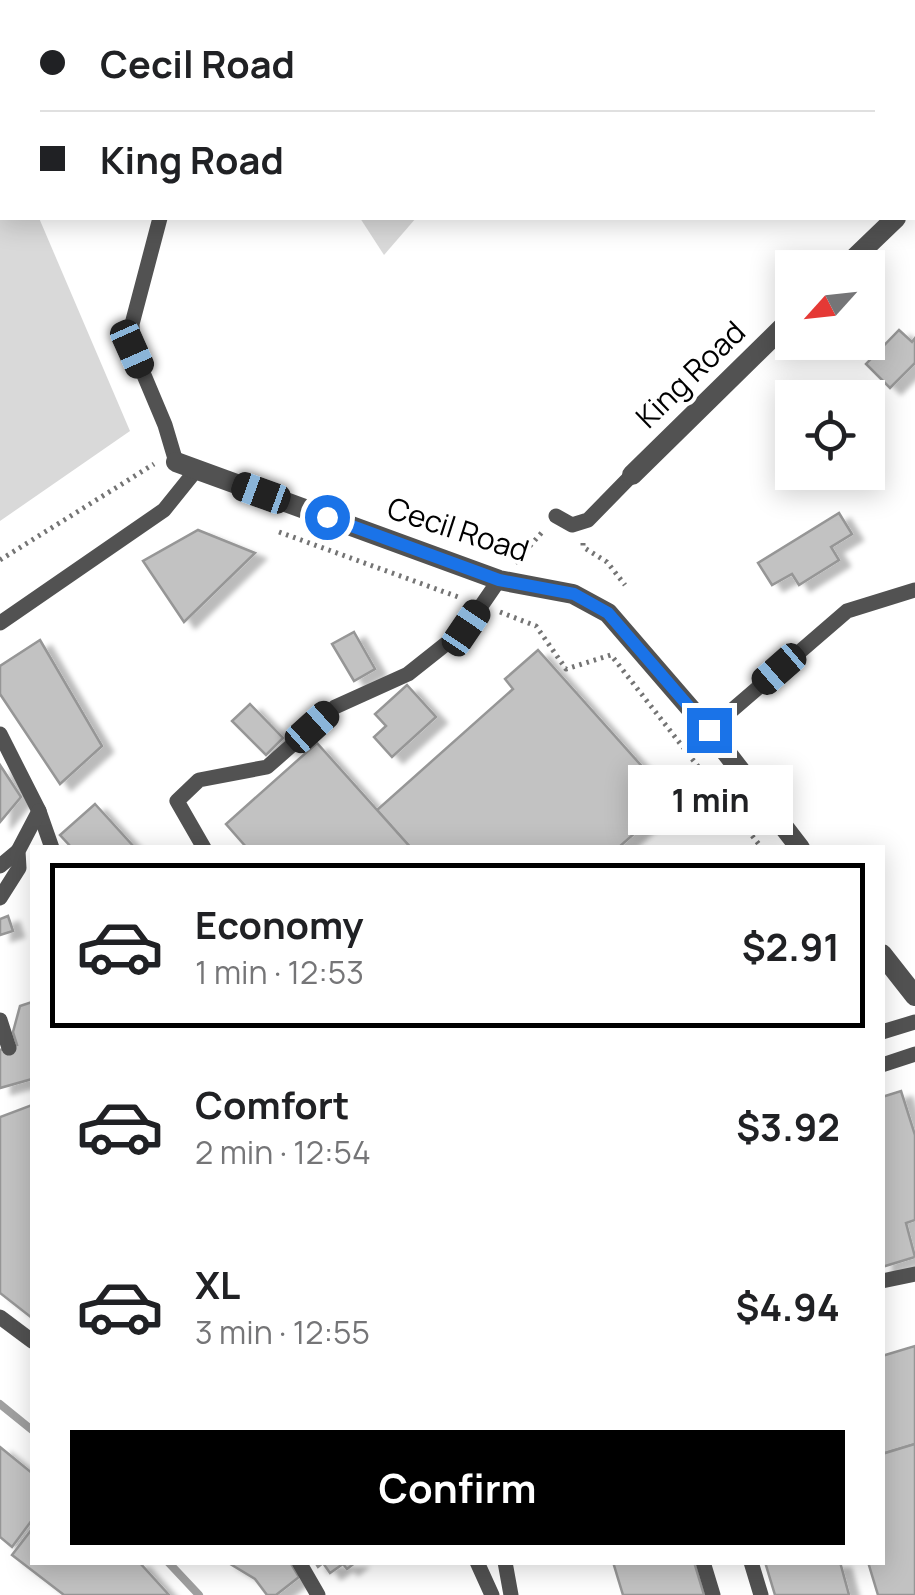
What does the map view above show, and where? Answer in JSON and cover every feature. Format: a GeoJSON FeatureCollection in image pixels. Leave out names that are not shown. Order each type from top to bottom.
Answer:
{"type":"FeatureCollection","features":[{"type":"Feature","properties":{"kind":"street"},"geometry":{"type":"LineString","coordinates":[[863,250],[894,220]]}},
{"type":"Feature","properties":{"kind":"street","name":"King Road"},"geometry":{"type":"LineString","coordinates":[[632,475],[775,335]]}},
{"type":"Feature","properties":{"kind":"street","name":"Cecil Road"},"geometry":{"type":"LineString","coordinates":[[176,462],[499,580],[574,594],[608,613],[709,730]]}},
{"type":"Feature","properties":{"kind":"street"},"geometry":{"type":"LineString","coordinates":[[709,730],[798,845]]}},
{"type":"Feature","properties":{"kind":"street"},"geometry":{"type":"LineString","coordinates":[[885,958],[915,996]]}},
{"type":"Feature","properties":{"kind":"lane"},"geometry":{"type":"LineString","coordinates":[[159,220],[132,324],[132,349],[165,425],[176,462]]}},
{"type":"Feature","properties":{"kind":"lane"},"geometry":{"type":"LineString","coordinates":[[0,623],[164,510],[197,469]]}},
{"type":"Feature","properties":{"kind":"lane"},"geometry":{"type":"LineString","coordinates":[[556,516],[572,525],[588,520],[632,475]]}},
{"type":"Feature","properties":{"kind":"lane"},"geometry":{"type":"LineString","coordinates":[[202,845],[176,801],[199,780],[266,767],[334,707],[408,674],[466,628],[499,580]]}},
{"type":"Feature","properties":{"kind":"lane"},"geometry":{"type":"LineString","coordinates":[[709,730],[847,611],[915,590]]}},
{"type":"Feature","properties":{"kind":"lane"},"geometry":{"type":"LineString","coordinates":[[0,734],[39,811],[51,845]]}},
{"type":"Feature","properties":{"kind":"lane"},"geometry":{"type":"LineString","coordinates":[[0,866],[18,851],[39,811]]}},
{"type":"Feature","properties":{"kind":"lane"},"geometry":{"type":"LineString","coordinates":[[0,898],[20,868],[18,851]]}},
{"type":"Feature","properties":{"kind":"lane"},"geometry":{"type":"LineString","coordinates":[[0,1020],[9,1048]]}},
{"type":"Feature","properties":{"kind":"lane"},"geometry":{"type":"LineString","coordinates":[[885,1031],[915,1022]]}},
{"type":"Feature","properties":{"kind":"lane"},"geometry":{"type":"LineString","coordinates":[[885,1064],[915,1054]]}},
{"type":"Feature","properties":{"kind":"lane"},"geometry":{"type":"LineString","coordinates":[[885,1280],[915,1274]]}},
{"type":"Feature","properties":{"kind":"lane"},"geometry":{"type":"LineString","coordinates":[[0,1316],[30,1339]]}},
{"type":"Feature","properties":{"kind":"lane"},"geometry":{"type":"LineString","coordinates":[[300,1565],[318,1595]]}},
{"type":"Feature","properties":{"kind":"lane"},"geometry":{"type":"LineString","coordinates":[[478,1565],[492,1595]]}},
{"type":"Feature","properties":{"kind":"lane"},"geometry":{"type":"LineString","coordinates":[[506,1565],[511,1595]]}},
{"type":"Feature","properties":{"kind":"lane"},"geometry":{"type":"LineString","coordinates":[[704,1565],[713,1595]]}},
{"type":"Feature","properties":{"kind":"lane"},"geometry":{"type":"LineString","coordinates":[[751,1565],[761,1595]]}},
{"type":"Feature","properties":{"kind":"path"},"geometry":{"type":"LineString","coordinates":[[0,560],[149,465],[176,462]]}},
{"type":"Feature","properties":{"kind":"path"},"geometry":{"type":"LineString","coordinates":[[499,580],[556,516]]}},
{"type":"Feature","properties":{"kind":"path"},"geometry":{"type":"LineString","coordinates":[[588,520],[582,548],[607,562],[625,585]]}},
{"type":"Feature","properties":{"kind":"path"},"geometry":{"type":"LineString","coordinates":[[279,532],[536,626],[566,669],[611,655],[759,845]]}},
{"type":"Feature","properties":{"kind":"shaded area"},"geometry":{"type":"Polygon","coordinates":[[[0,220],[40,220],[130,431],[0,521],[0,220]]]}},
{"type":"Feature","properties":{"kind":"shaded area"},"geometry":{"type":"Polygon","coordinates":[[[361,220],[414,220],[384,255],[361,220]]]}},
{"type":"Feature","properties":{"kind":"building"},"geometry":{"type":"Polygon","coordinates":[[[899,330],[912,342],[915,338],[915,363],[890,388],[866,364],[870,360],[885,360],[885,344],[899,330]]]}},
{"type":"Feature","properties":{"kind":"building"},"geometry":{"type":"Polygon","coordinates":[[[839,513],[852,534],[831,547],[839,560],[799,585],[792,574],[772,585],[758,563],[839,513]]]}},
{"type":"Feature","properties":{"kind":"building"},"geometry":{"type":"Polygon","coordinates":[[[198,530],[255,553],[184,622],[143,561],[198,530]]]}},
{"type":"Feature","properties":{"kind":"building"},"geometry":{"type":"Polygon","coordinates":[[[354,632],[375,669],[354,681],[332,644],[354,632]]]}},
{"type":"Feature","properties":{"kind":"building"},"geometry":{"type":"Polygon","coordinates":[[[40,640],[102,746],[60,784],[0,694],[0,666],[40,640]]]}},
{"type":"Feature","properties":{"kind":"building"},"geometry":{"type":"Polygon","coordinates":[[[538,650],[672,800],[621,845],[408,845],[377,810],[513,689],[505,679],[538,650]]]}},
{"type":"Feature","properties":{"kind":"building"},"geometry":{"type":"Polygon","coordinates":[[[407,685],[436,717],[392,757],[374,737],[386,726],[375,714],[407,685]]]}},
{"type":"Feature","properties":{"kind":"building"},"geometry":{"type":"Polygon","coordinates":[[[250,704],[283,738],[266,755],[232,721],[250,704]]]}},
{"type":"Feature","properties":{"kind":"building"},"geometry":{"type":"Polygon","coordinates":[[[317,743],[408,845],[244,845],[226,824],[317,743]]]}},
{"type":"Feature","properties":{"kind":"building"},"geometry":{"type":"Polygon","coordinates":[[[0,765],[21,797],[0,822],[0,765]]]}},
{"type":"Feature","properties":{"kind":"building"},"geometry":{"type":"Polygon","coordinates":[[[95,804],[132,845],[69,845],[60,835],[95,804]]]}},
{"type":"Feature","properties":{"kind":"building"},"geometry":{"type":"Polygon","coordinates":[[[8,916],[13,931],[0,935],[0,919],[8,916]]]}},
{"type":"Feature","properties":{"kind":"building"},"geometry":{"type":"Polygon","coordinates":[[[30,1003],[30,1080],[0,1088],[0,1050],[17,1045],[13,1032],[20,1006],[30,1003]]]}},
{"type":"Feature","properties":{"kind":"building"},"geometry":{"type":"Polygon","coordinates":[[[901,1091],[915,1135],[915,1220],[906,1223],[915,1257],[885,1266],[885,1096],[901,1091]]]}},
{"type":"Feature","properties":{"kind":"building"},"geometry":{"type":"Polygon","coordinates":[[[30,1106],[30,1316],[0,1293],[0,1117],[30,1106]]]}},
{"type":"Feature","properties":{"kind":"building"},"geometry":{"type":"Polygon","coordinates":[[[915,1346],[915,1444],[885,1453],[885,1355],[915,1346]]]}},
{"type":"Feature","properties":{"kind":"building"},"geometry":{"type":"Polygon","coordinates":[[[915,1444],[915,1595],[878,1595],[869,1565],[885,1565],[885,1453],[915,1444]]]}},
{"type":"Feature","properties":{"kind":"building"},"geometry":{"type":"Polygon","coordinates":[[[0,1447],[30,1471],[30,1523],[12,1547],[0,1537],[0,1447]]]}},
{"type":"Feature","properties":{"kind":"building"},"geometry":{"type":"Polygon","coordinates":[[[30,1532],[30,1565],[142,1565],[169,1595],[64,1595],[12,1555],[30,1532]]]}},
{"type":"Feature","properties":{"kind":"building"},"geometry":{"type":"Polygon","coordinates":[[[232,1565],[292,1565],[299,1577],[276,1595],[267,1595],[255,1579],[232,1565]]]}},
{"type":"Feature","properties":{"kind":"building"},"geometry":{"type":"Polygon","coordinates":[[[324,1565],[342,1565],[330,1573],[324,1565]]]}},
{"type":"Feature","properties":{"kind":"building"},"geometry":{"type":"Polygon","coordinates":[[[614,1565],[695,1565],[704,1595],[623,1595],[614,1565]]]}},
{"type":"Feature","properties":{"kind":"building"},"geometry":{"type":"Polygon","coordinates":[[[766,1565],[841,1565],[849,1595],[775,1595],[766,1565]]]}},
{"type":"Feature","properties":{"kind":"waterway"},"geometry":{"type":"LineString","coordinates":[[0,1404],[30,1428]]}},
{"type":"Feature","properties":{"kind":"waterway"},"geometry":{"type":"LineString","coordinates":[[171,1565],[199,1595]]}},
{"type":"Feature","properties":{"kind":"route"},"geometry":{"type":"LineString","coordinates":[[327,517],[499,580],[574,594],[608,613],[709,730]]}}]}
